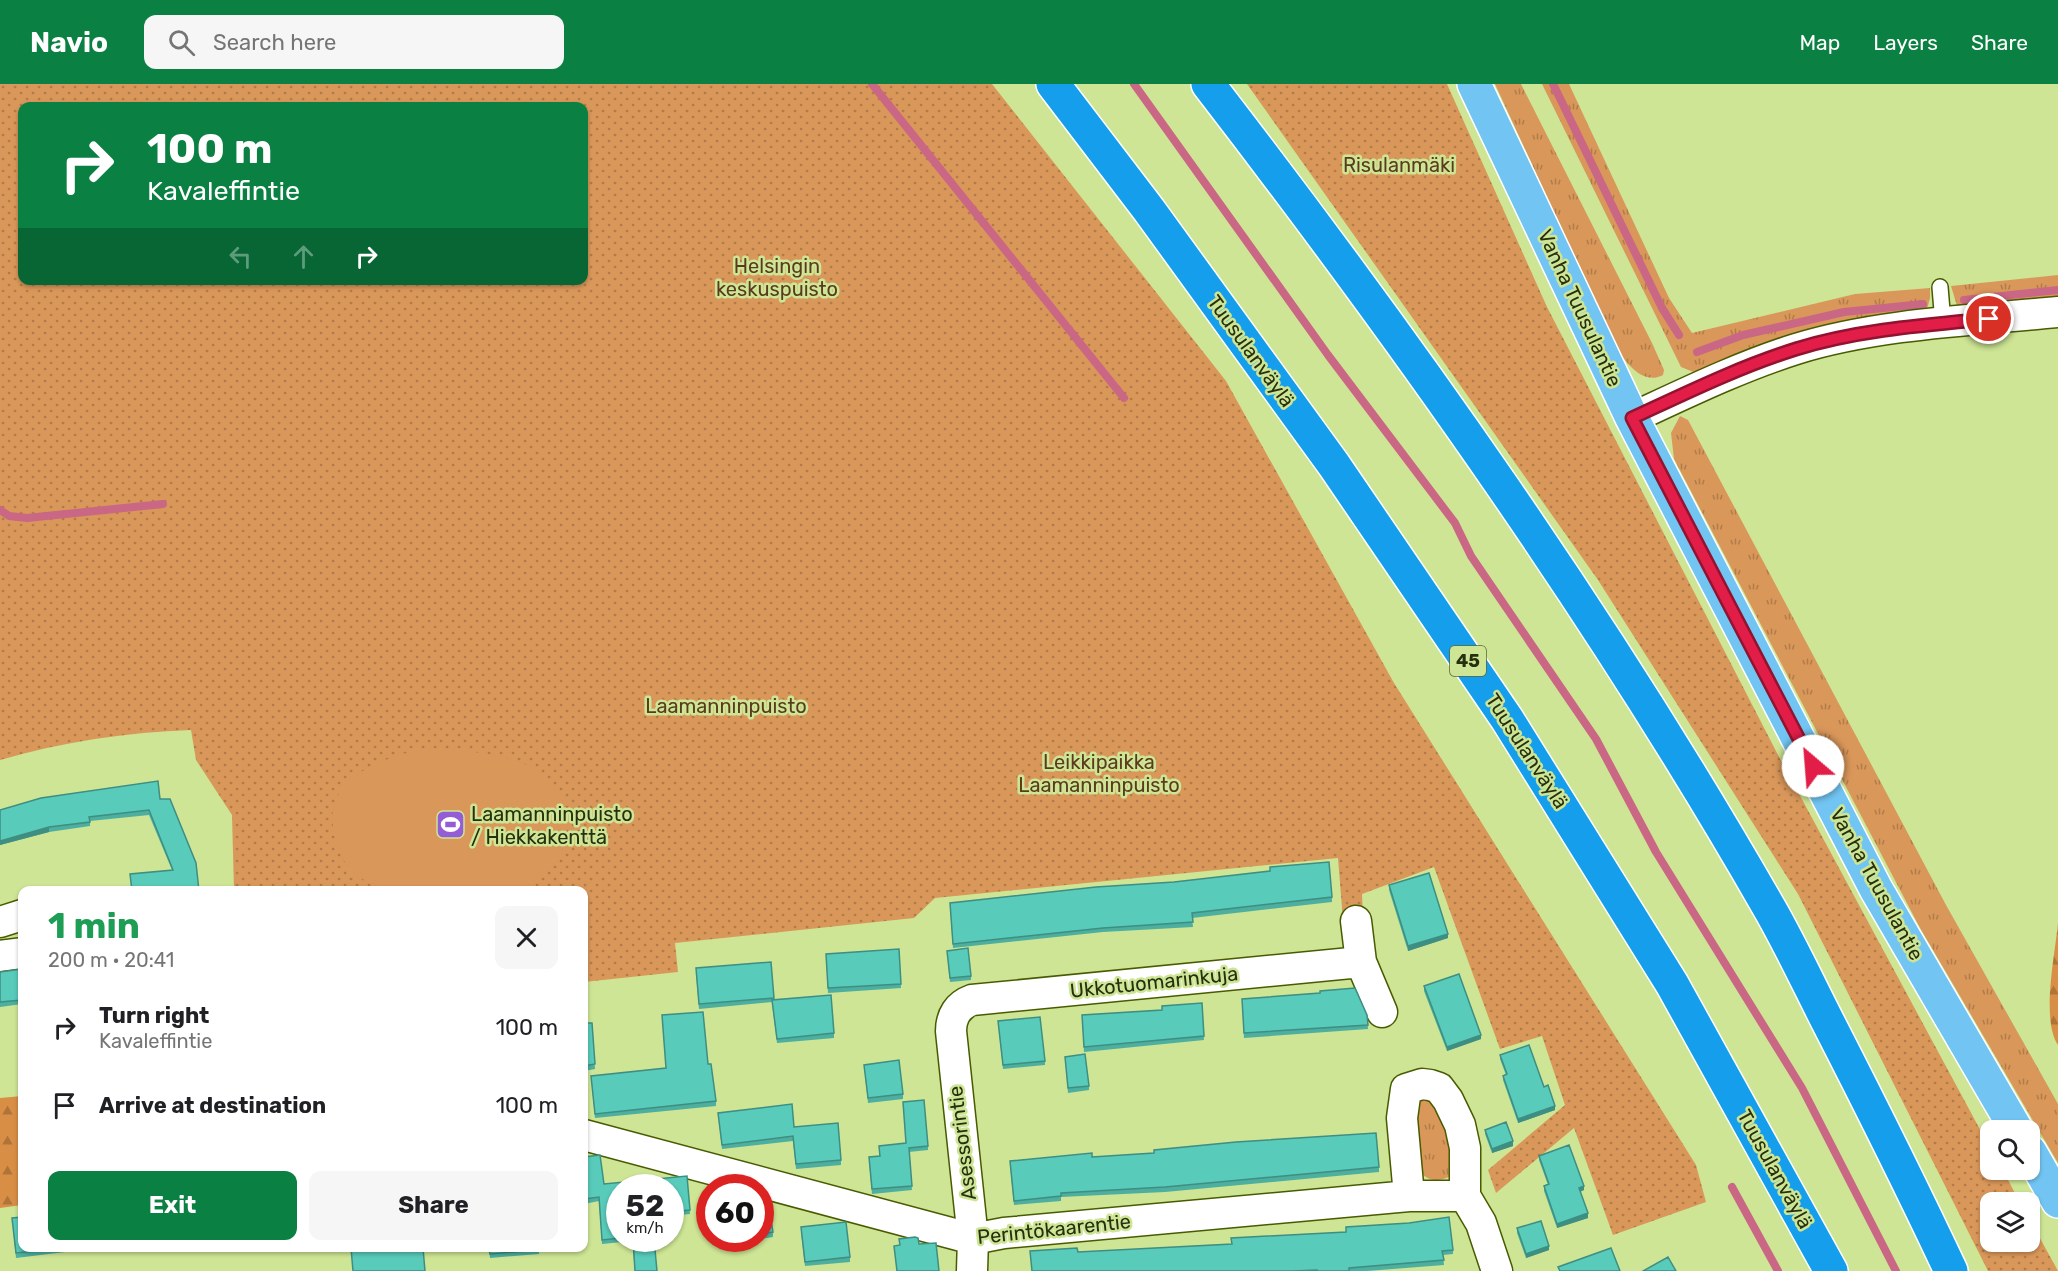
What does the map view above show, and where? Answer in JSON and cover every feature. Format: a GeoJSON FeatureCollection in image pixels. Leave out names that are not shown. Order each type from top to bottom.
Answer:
{"type":"FeatureCollection","features":[{"type":"Feature","properties":{"kind":"highway","name":"Tuusulanväylä"},"geometry":{"type":"LineString","coordinates":[[1053,84],[1149,210],[1334,465],[1508,719],[1672,984],[1831,1271]]}},
{"type":"Feature","properties":{"kind":"highway"},"geometry":{"type":"LineString","coordinates":[[1208,84],[1430,385],[1609,645],[1695,782],[1773,915],[1898,1159],[1951,1271]]}},
{"type":"Feature","properties":{"kind":"main road","name":"Vanha Tuusulantie"},"geometry":{"type":"LineString","coordinates":[[1473,84],[1632,418],[1876,889],[2012,1120]]}},
{"type":"Feature","properties":{"kind":"main road"},"geometry":{"type":"LineString","coordinates":[[2040,1170],[2058,1201]]}},
{"type":"Feature","properties":{"kind":"street"},"geometry":{"type":"LineString","coordinates":[[1632,418],[1744,367],[1798,348],[1862,334],[1943,323],[2058,312]]}},
{"type":"Feature","properties":{"kind":"street"},"geometry":{"type":"LineString","coordinates":[[0,922],[18,916]]}},
{"type":"Feature","properties":{"kind":"street"},"geometry":{"type":"LineString","coordinates":[[1356,921],[1361,962],[1382,1012]]}},
{"type":"Feature","properties":{"kind":"street"},"geometry":{"type":"LineString","coordinates":[[0,956],[18,953]]}},
{"type":"Feature","properties":{"kind":"street","name":"Ukkotuomarinkuja"},"geometry":{"type":"LineString","coordinates":[[953,1016],[963,1003],[972,1000],[1361,962]]}},
{"type":"Feature","properties":{"kind":"street","name":"Asessorintie"},"geometry":{"type":"LineString","coordinates":[[953,1016],[952,1056],[973,1239],[972,1271]]}},
{"type":"Feature","properties":{"kind":"street"},"geometry":{"type":"LineString","coordinates":[[1409,1196],[1402,1118],[1406,1089],[1422,1084],[1439,1088],[1448,1100],[1460,1125],[1465,1148],[1465,1196],[1481,1223],[1497,1271]]}},
{"type":"Feature","properties":{"kind":"street","name":"Perintökaarentie"},"geometry":{"type":"LineString","coordinates":[[588,1136],[973,1239],[1004,1233],[1409,1196],[1465,1196]]}},
{"type":"Feature","properties":{"kind":"lane"},"geometry":{"type":"LineString","coordinates":[[1940,287],[1943,323]]}},
{"type":"Feature","properties":{"kind":"green space"},"geometry":{"type":"Polygon","coordinates":[[[0,84],[992,84],[1226,381],[1394,683],[1696,1165],[1706,1202],[1613,1235],[1574,1128],[1496,1193],[1488,1170],[1565,1105],[1542,1036],[1500,1049],[1434,867],[1362,894],[1363,918],[1343,920],[1338,858],[935,898],[914,918],[675,943],[678,972],[588,982],[588,886],[234,886],[232,815],[196,760],[191,730],[95,739],[0,760],[0,84]]]}},
{"type":"Feature","properties":{"kind":"green space","name":"Risulanmäki"},"geometry":{"type":"Polygon","coordinates":[[[1247,84],[1447,84],[1547,307],[1777,753],[1980,1129],[1980,1180],[2008,1180],[2014,1192],[1980,1192],[1980,1252],[2040,1252],[2040,1238],[2058,1271],[1988,1271],[1798,894],[1598,580],[1247,84]]]}},
{"type":"Feature","properties":{"kind":"green space"},"geometry":{"type":"Polygon","coordinates":[[[1495,84],[1521,84],[1652,343],[1664,370],[1663,375],[1656,378],[1648,377],[1635,371],[1616,347],[1495,84]]]}},
{"type":"Feature","properties":{"kind":"green space"},"geometry":{"type":"Polygon","coordinates":[[[1542,84],[1569,84],[1669,298],[1692,333],[1855,294],[1930,288],[1926,313],[1837,328],[1780,341],[1724,360],[1696,373],[1681,367],[1542,84]]]}},
{"type":"Feature","properties":{"kind":"green space"},"geometry":{"type":"Polygon","coordinates":[[[2058,275],[2058,302],[1958,309],[1951,286],[2058,275]]]}},
{"type":"Feature","properties":{"kind":"green space"},"geometry":{"type":"Polygon","coordinates":[[[1680,416],[1688,420],[1946,905],[2058,1104],[2058,1163],[2040,1132],[2040,1120],[2033,1120],[1920,928],[1674,459],[1671,433],[1680,416]]]}},
{"type":"Feature","properties":{"kind":"green space","name":"Laamanninpuisto / Hiekkakenttä"},"geometry":{"type":"Polygon","coordinates":[[[417,750],[489,754],[529,766],[548,779],[560,795],[566,813],[567,832],[562,851],[552,867],[536,881],[525,886],[376,886],[360,878],[341,856],[332,817],[336,801],[343,788],[355,776],[384,760],[417,750]]]}},
{"type":"Feature","properties":{"kind":"green space"},"geometry":{"type":"Polygon","coordinates":[[[2058,923],[2058,1045],[2050,1020],[2050,987],[2058,923]]]}},
{"type":"Feature","properties":{"kind":"green space"},"geometry":{"type":"Polygon","coordinates":[[[1425,1092],[1450,1125],[1451,1176],[1438,1180],[1427,1178],[1420,1172],[1412,1095],[1425,1092]]]}},
{"type":"Feature","properties":{"kind":"green space"},"geometry":{"type":"Polygon","coordinates":[[[18,1096],[18,1206],[0,1208],[0,1098],[18,1096]]]}},
{"type":"Feature","properties":{"kind":"building"},"geometry":{"type":"Polygon","coordinates":[[[158,781],[160,799],[170,799],[196,863],[198,886],[131,886],[130,874],[173,870],[149,810],[89,817],[90,822],[49,827],[0,841],[0,810],[41,798],[158,781]]]}},
{"type":"Feature","properties":{"kind":"building"},"geometry":{"type":"Polygon","coordinates":[[[1329,862],[1332,897],[1192,913],[1193,922],[1103,928],[953,944],[950,903],[1096,887],[1174,882],[1270,871],[1270,867],[1329,862]]]}},
{"type":"Feature","properties":{"kind":"building"},"geometry":{"type":"Polygon","coordinates":[[[1429,873],[1448,934],[1408,946],[1389,885],[1429,873]]]}},
{"type":"Feature","properties":{"kind":"building"},"geometry":{"type":"Polygon","coordinates":[[[968,948],[971,976],[950,978],[947,951],[968,948]]]}},
{"type":"Feature","properties":{"kind":"building"},"geometry":{"type":"Polygon","coordinates":[[[899,949],[901,984],[828,988],[826,954],[899,949]]]}},
{"type":"Feature","properties":{"kind":"building"},"geometry":{"type":"Polygon","coordinates":[[[771,962],[774,998],[699,1004],[696,968],[771,962]]]}},
{"type":"Feature","properties":{"kind":"building"},"geometry":{"type":"Polygon","coordinates":[[[18,970],[18,1000],[0,1002],[0,972],[18,970]]]}},
{"type":"Feature","properties":{"kind":"building"},"geometry":{"type":"Polygon","coordinates":[[[1459,974],[1481,1035],[1447,1047],[1424,986],[1459,974]]]}},
{"type":"Feature","properties":{"kind":"building"},"geometry":{"type":"Polygon","coordinates":[[[1355,988],[1367,1015],[1368,1025],[1244,1033],[1242,999],[1355,988]]]}},
{"type":"Feature","properties":{"kind":"building"},"geometry":{"type":"Polygon","coordinates":[[[831,995],[834,1033],[777,1039],[772,1000],[831,995]]]}},
{"type":"Feature","properties":{"kind":"building"},"geometry":{"type":"Polygon","coordinates":[[[1202,1003],[1204,1036],[1084,1047],[1082,1015],[1162,1010],[1162,1006],[1202,1003]]]}},
{"type":"Feature","properties":{"kind":"building"},"geometry":{"type":"Polygon","coordinates":[[[703,1012],[708,1064],[711,1064],[716,1101],[595,1114],[591,1076],[666,1068],[662,1015],[703,1012]]]}},
{"type":"Feature","properties":{"kind":"building"},"geometry":{"type":"Polygon","coordinates":[[[1040,1017],[1045,1061],[1003,1065],[998,1021],[1040,1017]]]}},
{"type":"Feature","properties":{"kind":"building"},"geometry":{"type":"Polygon","coordinates":[[[588,1023],[592,1023],[595,1064],[588,1065],[588,1023]]]}},
{"type":"Feature","properties":{"kind":"building"},"geometry":{"type":"Polygon","coordinates":[[[1529,1045],[1544,1087],[1548,1085],[1555,1106],[1518,1119],[1503,1076],[1507,1074],[1500,1055],[1529,1045]]]}},
{"type":"Feature","properties":{"kind":"building"},"geometry":{"type":"Polygon","coordinates":[[[1085,1054],[1089,1086],[1068,1088],[1065,1057],[1085,1054]]]}},
{"type":"Feature","properties":{"kind":"building"},"geometry":{"type":"Polygon","coordinates":[[[899,1060],[903,1094],[868,1098],[864,1065],[899,1060]]]}},
{"type":"Feature","properties":{"kind":"building"},"geometry":{"type":"Polygon","coordinates":[[[924,1100],[928,1146],[909,1148],[912,1186],[872,1189],[869,1157],[880,1156],[879,1146],[906,1143],[903,1102],[924,1100]]]}},
{"type":"Feature","properties":{"kind":"building"},"geometry":{"type":"Polygon","coordinates":[[[792,1104],[794,1127],[838,1123],[841,1160],[796,1164],[793,1136],[722,1145],[718,1113],[792,1104]]]}},
{"type":"Feature","properties":{"kind":"building"},"geometry":{"type":"Polygon","coordinates":[[[1506,1122],[1513,1141],[1492,1149],[1485,1130],[1506,1122]]]}},
{"type":"Feature","properties":{"kind":"building"},"geometry":{"type":"Polygon","coordinates":[[[1376,1133],[1379,1167],[1165,1187],[1061,1193],[1061,1196],[1014,1201],[1010,1161],[1092,1153],[1092,1157],[1154,1153],[1154,1150],[1236,1142],[1376,1133]]]}},
{"type":"Feature","properties":{"kind":"building"},"geometry":{"type":"Polygon","coordinates":[[[1569,1145],[1584,1186],[1579,1188],[1588,1213],[1557,1224],[1544,1186],[1549,1184],[1539,1156],[1569,1145]]]}},
{"type":"Feature","properties":{"kind":"building"},"geometry":{"type":"Polygon","coordinates":[[[600,1155],[604,1184],[606,1184],[606,1240],[602,1240],[599,1197],[588,1198],[588,1156],[600,1155]]]}},
{"type":"Feature","properties":{"kind":"building"},"geometry":{"type":"Polygon","coordinates":[[[684,1176],[687,1176],[690,1210],[684,1211],[684,1176]]]}},
{"type":"Feature","properties":{"kind":"building"},"geometry":{"type":"Polygon","coordinates":[[[18,1217],[18,1252],[25,1252],[16,1253],[12,1218],[18,1217]]]}},
{"type":"Feature","properties":{"kind":"building"},"geometry":{"type":"Polygon","coordinates":[[[1449,1217],[1453,1250],[1442,1251],[1444,1260],[1349,1268],[1349,1271],[1032,1271],[1030,1251],[1077,1248],[1078,1252],[1232,1244],[1231,1238],[1346,1232],[1346,1227],[1409,1223],[1449,1217]]]}},
{"type":"Feature","properties":{"kind":"building"},"geometry":{"type":"Polygon","coordinates":[[[1541,1221],[1549,1246],[1526,1254],[1517,1228],[1541,1221]]]}},
{"type":"Feature","properties":{"kind":"building"},"geometry":{"type":"Polygon","coordinates":[[[846,1222],[850,1257],[805,1262],[801,1227],[846,1222]]]}},
{"type":"Feature","properties":{"kind":"building"},"geometry":{"type":"Polygon","coordinates":[[[918,1238],[919,1244],[936,1243],[939,1271],[897,1271],[894,1246],[900,1245],[899,1239],[918,1238]]]}},
{"type":"Feature","properties":{"kind":"building"},"geometry":{"type":"Polygon","coordinates":[[[1611,1248],[1620,1271],[1560,1271],[1558,1267],[1611,1248]]]}},
{"type":"Feature","properties":{"kind":"building"},"geometry":{"type":"Polygon","coordinates":[[[351,1252],[423,1252],[425,1271],[353,1271],[351,1252]]]}},
{"type":"Feature","properties":{"kind":"building"},"geometry":{"type":"Polygon","coordinates":[[[490,1252],[514,1252],[490,1254],[490,1252]]]}},
{"type":"Feature","properties":{"kind":"building"},"geometry":{"type":"Polygon","coordinates":[[[634,1252],[655,1252],[657,1271],[635,1271],[634,1252]]]}},
{"type":"Feature","properties":{"kind":"building"},"geometry":{"type":"Polygon","coordinates":[[[1668,1257],[1676,1271],[1643,1271],[1668,1257]]]}},
{"type":"Feature","properties":{"kind":"waterway"},"geometry":{"type":"LineString","coordinates":[[872,84],[1124,398]]}},
{"type":"Feature","properties":{"kind":"waterway"},"geometry":{"type":"LineString","coordinates":[[1134,84],[1328,355],[1455,523],[1471,556],[1596,739],[1656,852],[1802,1088],[1896,1271]]}},
{"type":"Feature","properties":{"kind":"waterway"},"geometry":{"type":"LineString","coordinates":[[1553,84],[1662,308],[1679,335]]}},
{"type":"Feature","properties":{"kind":"waterway"},"geometry":{"type":"LineString","coordinates":[[1964,300],[2058,290]]}},
{"type":"Feature","properties":{"kind":"waterway"},"geometry":{"type":"LineString","coordinates":[[1697,352],[1743,335],[1844,312],[1923,304]]}},
{"type":"Feature","properties":{"kind":"waterway"},"geometry":{"type":"LineString","coordinates":[[0,510],[9,516],[27,518],[163,504]]}},
{"type":"Feature","properties":{"kind":"waterway"},"geometry":{"type":"LineString","coordinates":[[1732,1187],[1778,1271]]}},
{"type":"Feature","properties":{"kind":"place","name":"Laamanninpuisto / Hiekkakenttä"},"geometry":{"type":"Point","coordinates":[450,825]}},
{"type":"Feature","properties":{"kind":"route"},"geometry":{"type":"LineString","coordinates":[[1813,766],[1632,418],[1744,367],[1798,348],[1862,334],[1989,319]]}},
{"type":"Feature","properties":{"kind":"park label","name":"Helsingin keskuspuisto"},"geometry":{"type":"Point","coordinates":[777,278]}},
{"type":"Feature","properties":{"kind":"park label","name":"Laamanninpuisto"},"geometry":{"type":"Point","coordinates":[726,706]}},
{"type":"Feature","properties":{"kind":"park label","name":"Leikkipaikka Laamanninpuisto"},"geometry":{"type":"Point","coordinates":[1099,774]}}]}
